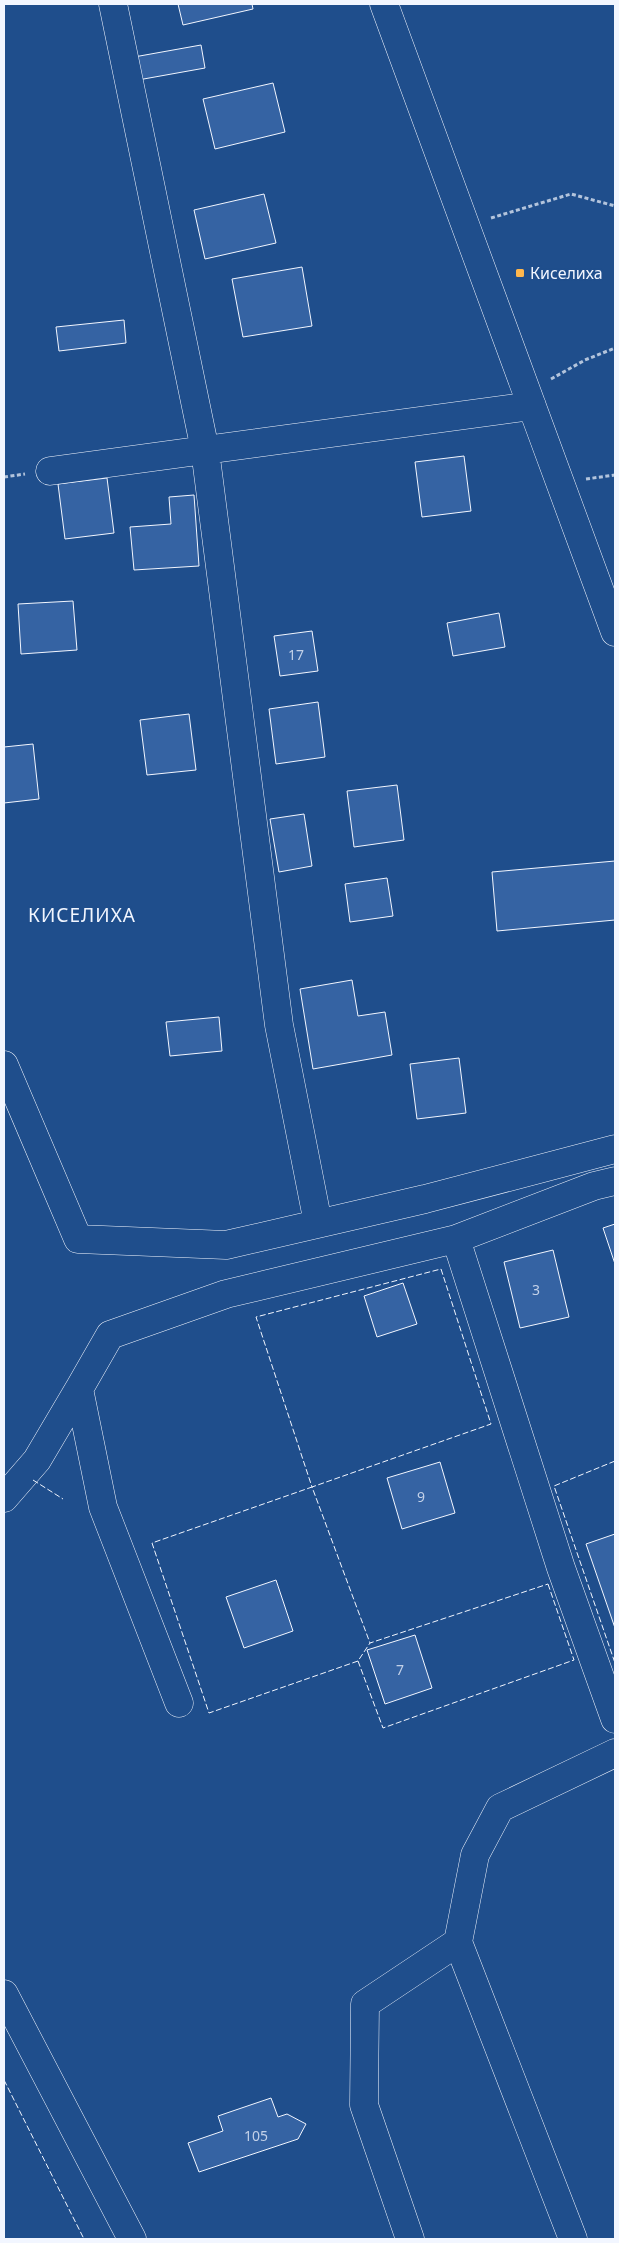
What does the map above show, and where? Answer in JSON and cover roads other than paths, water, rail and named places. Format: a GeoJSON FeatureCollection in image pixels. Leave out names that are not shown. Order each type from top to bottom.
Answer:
{"type":"FeatureCollection","features":[{"type":"Feature","properties":{"kind":"street"},"geometry":{"type":"LineString","coordinates":[[113,4],[205,450],[279,1025],[318,1223]]}},
{"type":"Feature","properties":{"kind":"street"},"geometry":{"type":"LineString","coordinates":[[384,4],[615,632]]}},
{"type":"Feature","properties":{"kind":"street"},"geometry":{"type":"LineString","coordinates":[[50,471],[205,450],[529,400]]}},
{"type":"Feature","properties":{"kind":"street"},"geometry":{"type":"LineString","coordinates":[[4,1065],[78,1239],[226,1245],[425,1199],[615,1150]]}},
{"type":"Feature","properties":{"kind":"street"},"geometry":{"type":"LineString","coordinates":[[4,1498],[37,1460],[110,1335],[226,1294],[456,1238],[594,1186],[615,1181]]}},
{"type":"Feature","properties":{"kind":"street"},"geometry":{"type":"LineString","coordinates":[[456,1238],[561,1568],[615,1719]]}},
{"type":"Feature","properties":{"kind":"street"},"geometry":{"type":"LineString","coordinates":[[79,1389],[104,1507],[179,1703]]}},
{"type":"Feature","properties":{"kind":"street"},"geometry":{"type":"LineString","coordinates":[[573,2239],[458,1942],[475,1855],[500,1808],[615,1753]]}},
{"type":"Feature","properties":{"kind":"street"},"geometry":{"type":"LineString","coordinates":[[410,2239],[364,2105],[366,2004],[458,1942]]}},
{"type":"Feature","properties":{"kind":"street"},"geometry":{"type":"LineString","coordinates":[[4,1994],[132,2239]]}},
{"type":"Feature","properties":{"kind":"place","name":"Киселиха"},"geometry":{"type":"Point","coordinates":[520,273]}},
{"type":"Feature","properties":{"kind":"district","name":"КИСЕЛИХА"},"geometry":{"type":"Point","coordinates":[82,915]}}]}
